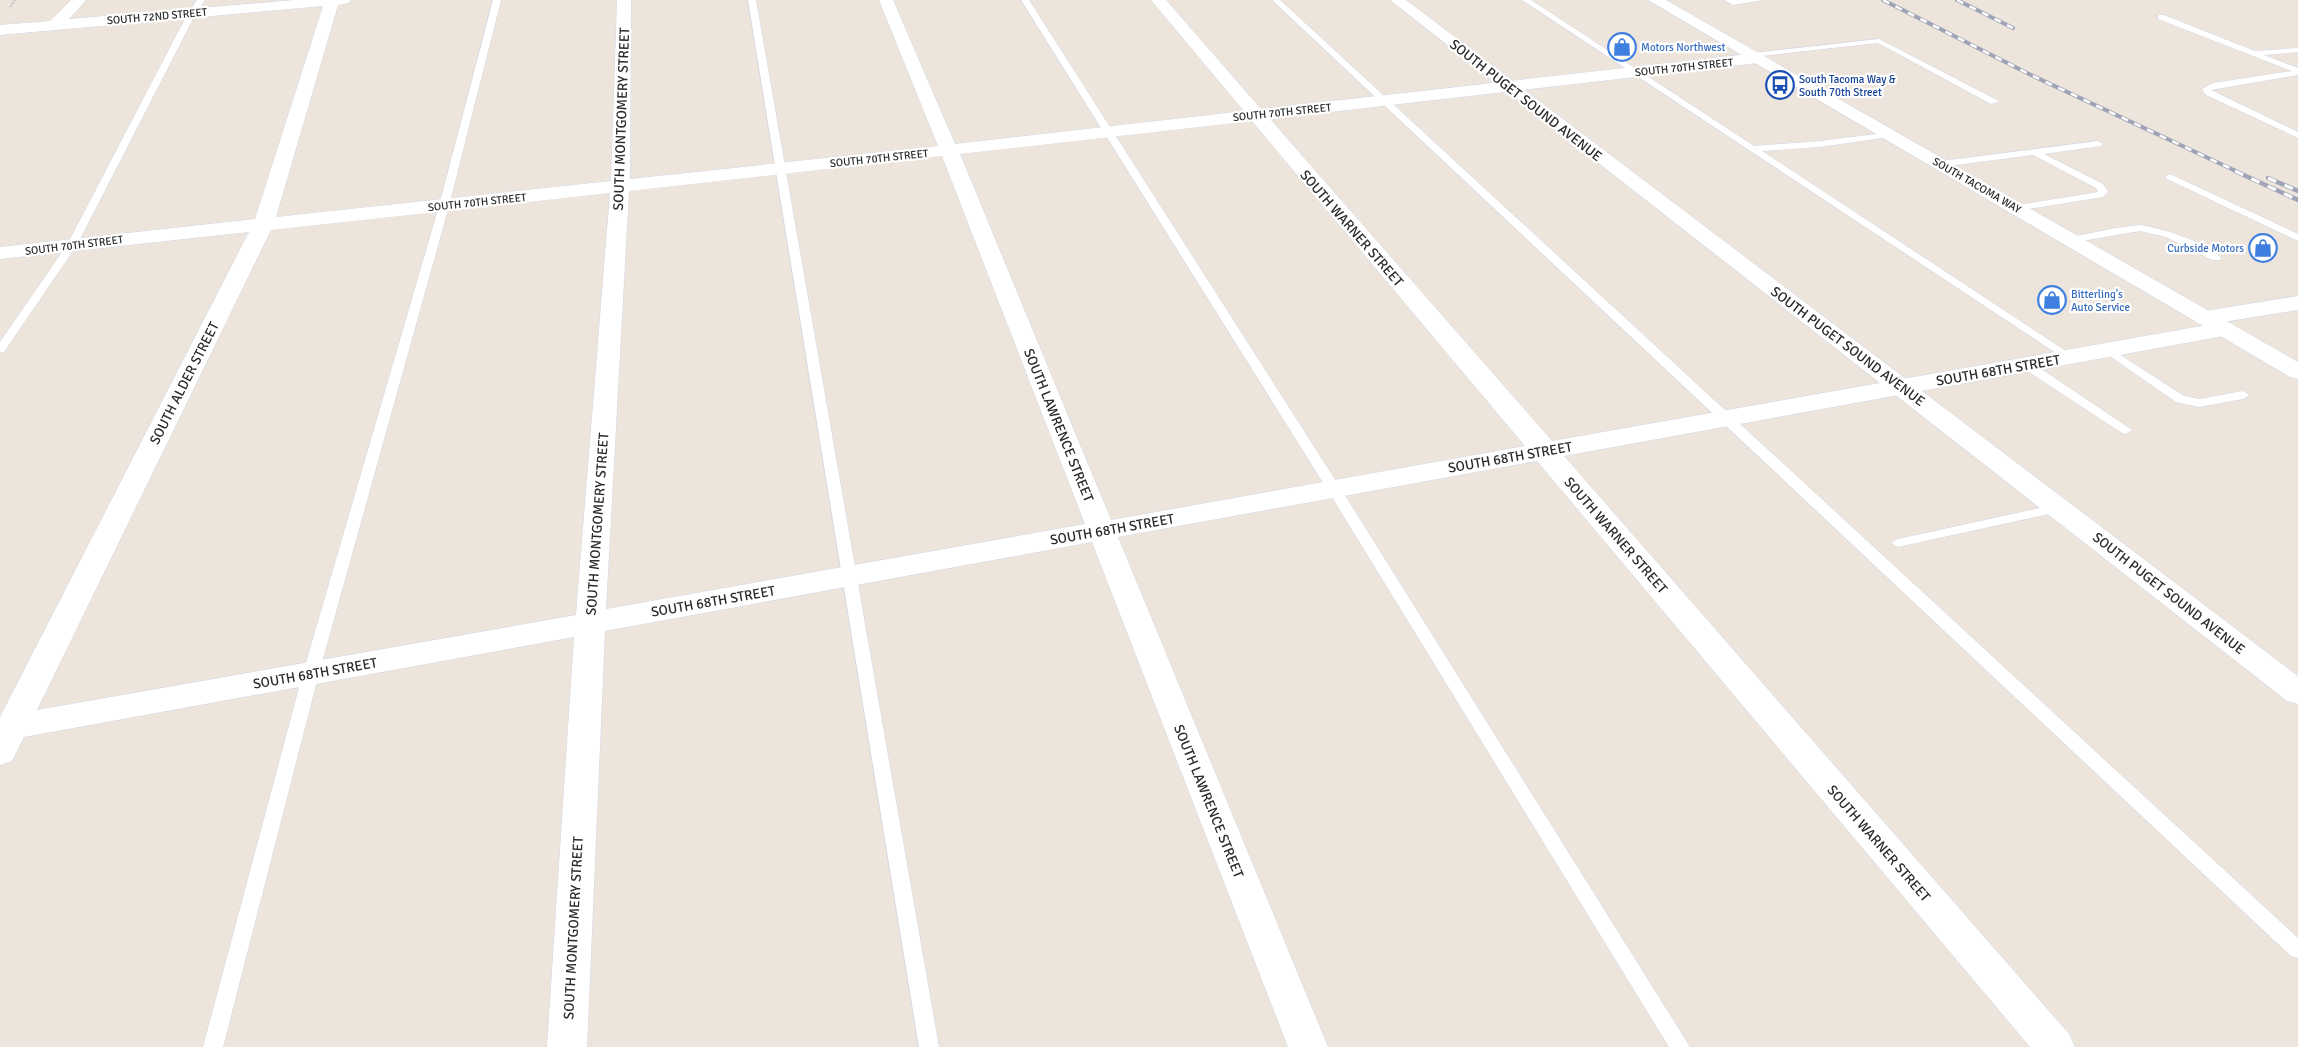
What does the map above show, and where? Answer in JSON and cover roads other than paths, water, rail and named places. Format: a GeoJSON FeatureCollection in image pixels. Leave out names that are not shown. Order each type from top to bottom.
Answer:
{"type":"FeatureCollection","features":[{"type":"Feature","properties":{"kind":"street"},"geometry":{"type":"LineString","coordinates":[[54,26],[79,0]]}},
{"type":"Feature","properties":{"kind":"street","name":"SOUTH 72ND STREET"},"geometry":{"type":"LineString","coordinates":[[0,30],[336,0]]}},
{"type":"Feature","properties":{"kind":"street","name":"SOUTH ALDER STREET"},"geometry":{"type":"LineString","coordinates":[[0,752],[6,728],[264,223],[336,0]]}},
{"type":"Feature","properties":{"kind":"street","name":"SOUTH MONTGOMERY STREET"},"geometry":{"type":"LineString","coordinates":[[567,1047],[590,623],[620,186],[624,0]]}},
{"type":"Feature","properties":{"kind":"street","name":"SOUTH LAWRENCE STREET"},"geometry":{"type":"LineString","coordinates":[[886,0],[949,150],[1308,1047]]}},
{"type":"Feature","properties":{"kind":"street","name":"SOUTH WARNER STREET"},"geometry":{"type":"LineString","coordinates":[[1158,0],[2055,1047]]}},
{"type":"Feature","properties":{"kind":"street","name":"SOUTH PUGET SOUND AVENUE"},"geometry":{"type":"LineString","coordinates":[[1397,0],[2298,693]]}},
{"type":"Feature","properties":{"kind":"street","name":"SOUTH TACOMA WAY"},"geometry":{"type":"LineString","coordinates":[[1656,0],[2298,372]]}},
{"type":"Feature","properties":{"kind":"street","name":"SOUTH 70TH STREET"},"geometry":{"type":"LineString","coordinates":[[0,253],[264,223],[444,206],[780,169],[1508,87],[1755,57]]}},
{"type":"Feature","properties":{"kind":"street","name":"SOUTH 68TH STREET"},"geometry":{"type":"LineString","coordinates":[[6,728],[2108,350],[2298,303]]}},
{"type":"Feature","properties":{"kind":"lane"},"geometry":{"type":"LineString","coordinates":[[0,350],[72,245],[192,13],[201,0]]}},
{"type":"Feature","properties":{"kind":"lane"},"geometry":{"type":"LineString","coordinates":[[212,1047],[311,673],[444,206],[497,0]]}},
{"type":"Feature","properties":{"kind":"lane"},"geometry":{"type":"LineString","coordinates":[[752,0],[929,1047]]}},
{"type":"Feature","properties":{"kind":"lane"},"geometry":{"type":"LineString","coordinates":[[1026,0],[1334,489],[1680,1047]]}},
{"type":"Feature","properties":{"kind":"lane"},"geometry":{"type":"LineString","coordinates":[[1276,0],[2298,950]]}},
{"type":"Feature","properties":{"kind":"lane"},"geometry":{"type":"LineString","coordinates":[[1526,0],[2069,357]]}},
{"type":"Feature","properties":{"kind":"lane"},"geometry":{"type":"LineString","coordinates":[[1728,0],[1733,3],[1759,0]]}},
{"type":"Feature","properties":{"kind":"lane"},"geometry":{"type":"LineString","coordinates":[[2161,17],[2298,72]]}},
{"type":"Feature","properties":{"kind":"lane"},"geometry":{"type":"LineString","coordinates":[[1755,57],[1879,41],[1994,102]]}},
{"type":"Feature","properties":{"kind":"lane"},"geometry":{"type":"LineString","coordinates":[[2254,54],[2298,50]]}},
{"type":"Feature","properties":{"kind":"lane"},"geometry":{"type":"LineString","coordinates":[[2298,72],[2213,86],[2206,89],[2208,93],[2298,135]]}},
{"type":"Feature","properties":{"kind":"lane"},"geometry":{"type":"LineString","coordinates":[[1752,149],[1820,144],[1889,134]]}},
{"type":"Feature","properties":{"kind":"lane"},"geometry":{"type":"LineString","coordinates":[[1941,164],[2098,144]]}},
{"type":"Feature","properties":{"kind":"lane"},"geometry":{"type":"LineString","coordinates":[[2016,208],[2100,195],[2102,192],[2100,186],[2034,152]]}},
{"type":"Feature","properties":{"kind":"lane"},"geometry":{"type":"LineString","coordinates":[[2170,177],[2298,238]]}},
{"type":"Feature","properties":{"kind":"lane"},"geometry":{"type":"LineString","coordinates":[[2070,240],[2139,228],[2161,233],[2190,244],[2216,258]]}},
{"type":"Feature","properties":{"kind":"lane"},"geometry":{"type":"LineString","coordinates":[[2108,350],[2180,399],[2199,403],[2243,395]]}},
{"type":"Feature","properties":{"kind":"lane"},"geometry":{"type":"LineString","coordinates":[[2027,364],[2126,430]]}},
{"type":"Feature","properties":{"kind":"lane"},"geometry":{"type":"LineString","coordinates":[[1898,543],[2058,508]]}},
{"type":"Feature","properties":{"kind":"railway"},"geometry":{"type":"LineString","coordinates":[[1883,0],[2031,75],[2238,172]]}},
{"type":"Feature","properties":{"kind":"railway"},"geometry":{"type":"LineString","coordinates":[[1957,0],[2013,28]]}},
{"type":"Feature","properties":{"kind":"railway"},"geometry":{"type":"LineString","coordinates":[[2235,171],[2298,200]]}},
{"type":"Feature","properties":{"kind":"railway"},"geometry":{"type":"LineString","coordinates":[[2268,178],[2298,191]]}},
{"type":"Feature","properties":{"kind":"place","name":"Motors Northwest"},"geometry":{"type":"Point","coordinates":[1622,47]}},
{"type":"Feature","properties":{"kind":"place","name":"South Tacoma Way & South 70th Street"},"geometry":{"type":"Point","coordinates":[1780,85]}},
{"type":"Feature","properties":{"kind":"place","name":"Curbside Motors"},"geometry":{"type":"Point","coordinates":[2263,248]}},
{"type":"Feature","properties":{"kind":"place","name":"Bitterling's Auto Service"},"geometry":{"type":"Point","coordinates":[2052,300]}}]}
